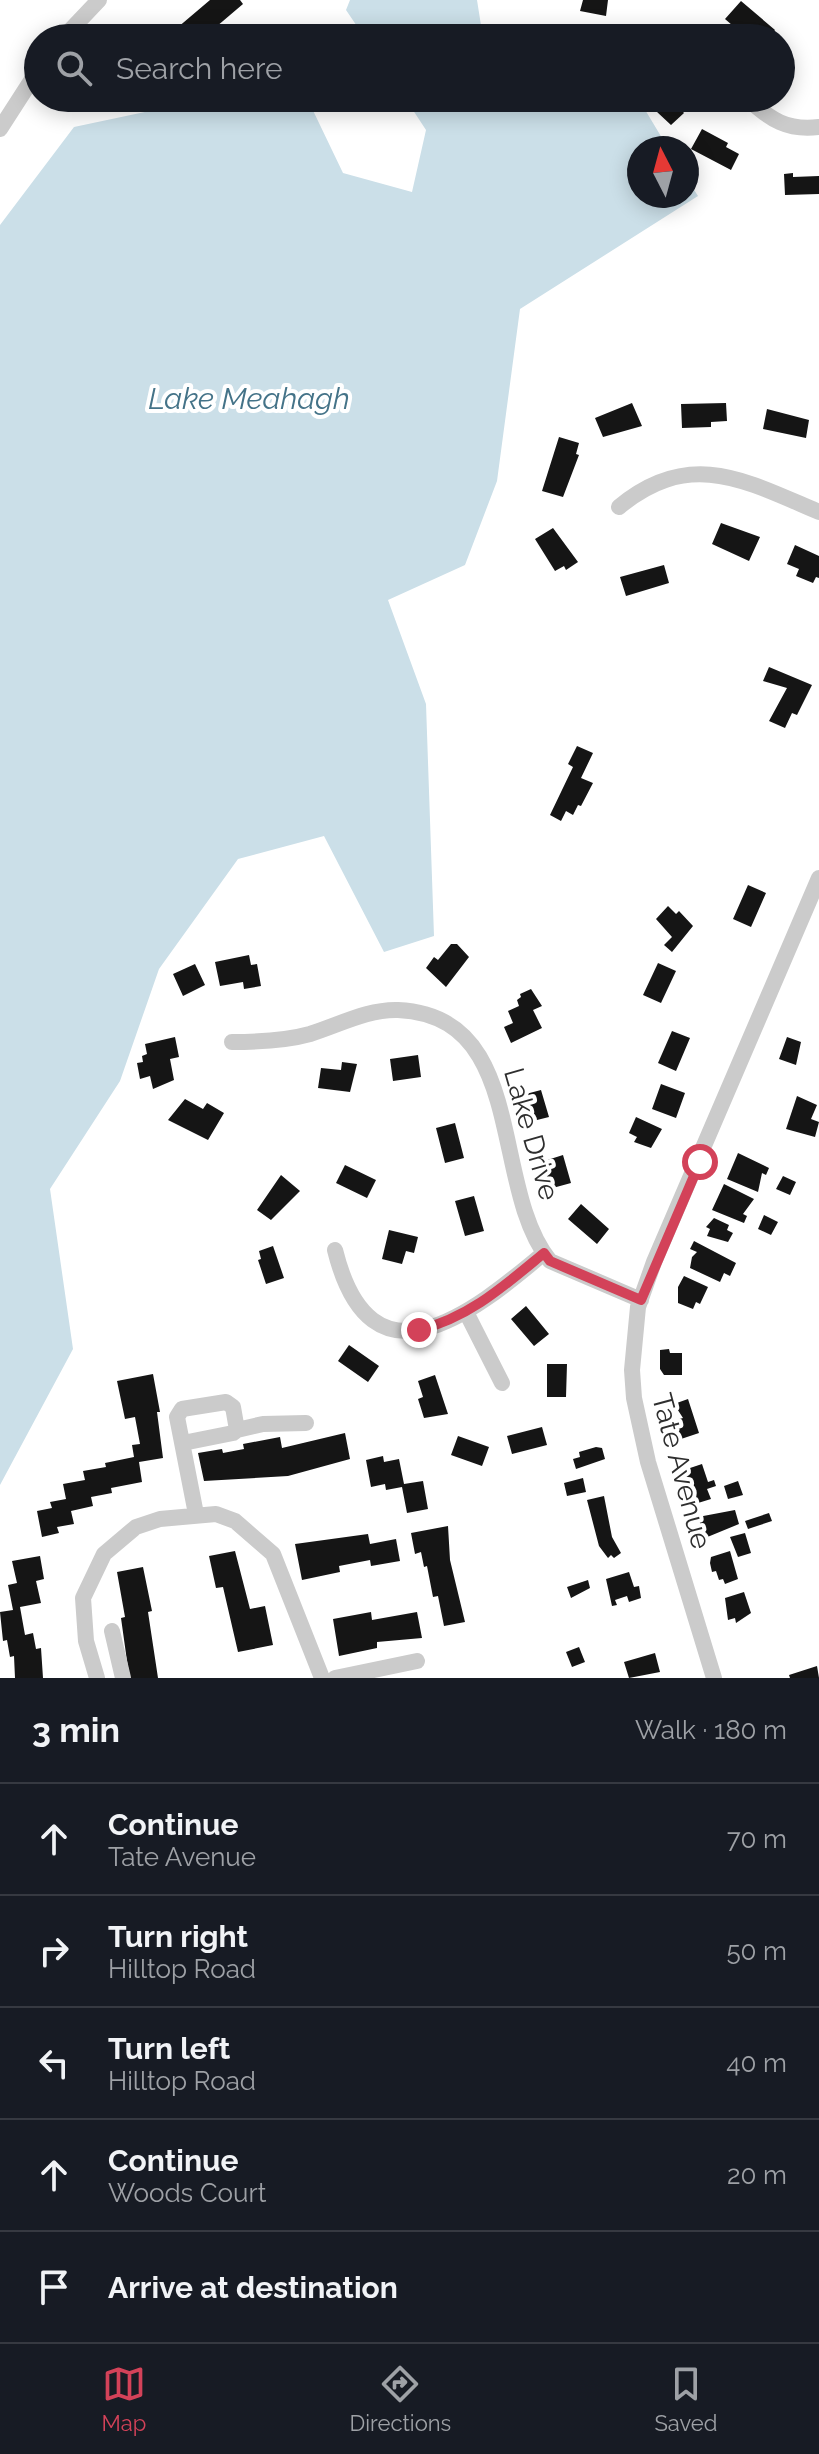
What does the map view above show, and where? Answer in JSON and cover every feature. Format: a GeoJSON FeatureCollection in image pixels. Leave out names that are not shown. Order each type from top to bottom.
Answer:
{"type":"FeatureCollection","features":[{"type":"Feature","properties":{"kind":"street"},"geometry":{"type":"LineString","coordinates":[[76,24],[99,0]]}},
{"type":"Feature","properties":{"kind":"street"},"geometry":{"type":"LineString","coordinates":[[0,129],[24,92]]}},
{"type":"Feature","properties":{"kind":"street"},"geometry":{"type":"LineString","coordinates":[[761,112],[795,130],[819,127]]}},
{"type":"Feature","properties":{"kind":"street"},"geometry":{"type":"LineString","coordinates":[[619,507],[634,495],[669,478],[707,473],[730,476],[819,512]]}},
{"type":"Feature","properties":{"kind":"street","name":"Tate Avenue"},"geometry":{"type":"LineString","coordinates":[[714,1678],[648,1462],[634,1398],[632,1370],[641,1300],[819,878]]}},
{"type":"Feature","properties":{"kind":"street","name":"Lake Drive"},"geometry":{"type":"LineString","coordinates":[[232,1042],[266,1042],[309,1034],[374,1012],[398,1010],[423,1014],[447,1024],[480,1054],[493,1083],[514,1173],[534,1236],[544,1253]]}},
{"type":"Feature","properties":{"kind":"street"},"geometry":{"type":"LineString","coordinates":[[335,1250],[341,1276],[370,1317],[399,1331],[447,1323],[486,1301],[544,1253],[550,1261],[641,1300]]}},
{"type":"Feature","properties":{"kind":"street"},"geometry":{"type":"LineString","coordinates":[[466,1312],[502,1383]]}},
{"type":"Feature","properties":{"kind":"street"},"geometry":{"type":"LineString","coordinates":[[196,1514],[177,1417],[182,1409],[226,1402],[233,1407],[237,1430]]}},
{"type":"Feature","properties":{"kind":"street"},"geometry":{"type":"LineString","coordinates":[[183,1443],[263,1424],[306,1423]]}},
{"type":"Feature","properties":{"kind":"street"},"geometry":{"type":"LineString","coordinates":[[97,1678],[86,1641],[83,1598],[104,1554],[136,1527],[196,1514],[216,1514],[235,1521],[273,1554],[322,1678]]}},
{"type":"Feature","properties":{"kind":"street"},"geometry":{"type":"LineString","coordinates":[[112,1631],[123,1678]]}},
{"type":"Feature","properties":{"kind":"street"},"geometry":{"type":"LineString","coordinates":[[335,1678],[417,1661]]}},
{"type":"Feature","properties":{"kind":"water"},"geometry":{"type":"Polygon","coordinates":[[[350,0],[477,0],[481,24],[356,24],[346,10],[350,0]]]}},
{"type":"Feature","properties":{"kind":"water","name":"Lake Meahagh"},"geometry":{"type":"Polygon","coordinates":[[[145,112],[314,112],[343,173],[412,192],[426,130],[414,112],[646,112],[661,136],[627,136],[627,208],[679,208],[520,309],[497,481],[465,565],[388,600],[426,704],[434,936],[384,952],[324,836],[238,859],[159,969],[120,1081],[50,1189],[73,1349],[0,1485],[0,225],[74,127],[145,112]]]}},
{"type":"Feature","properties":{"kind":"building"},"geometry":{"type":"Polygon","coordinates":[[[210,0],[240,0],[243,4],[219,24],[182,24],[210,0]]]}},
{"type":"Feature","properties":{"kind":"building"},"geometry":{"type":"Polygon","coordinates":[[[583,0],[608,0],[606,16],[580,11],[583,0]]]}},
{"type":"Feature","properties":{"kind":"building"},"geometry":{"type":"Polygon","coordinates":[[[741,1],[768,24],[731,24],[725,19],[741,1]]]}},
{"type":"Feature","properties":{"kind":"building"},"geometry":{"type":"Polygon","coordinates":[[[657,112],[683,112],[671,125],[657,112]]]}},
{"type":"Feature","properties":{"kind":"building"},"geometry":{"type":"Polygon","coordinates":[[[702,129],[728,143],[726,147],[739,154],[731,170],[699,153],[698,136],[702,129]]]}},
{"type":"Feature","properties":{"kind":"building"},"geometry":{"type":"Polygon","coordinates":[[[793,173],[793,177],[819,176],[819,194],[785,195],[784,174],[793,173]]]}},
{"type":"Feature","properties":{"kind":"building"},"geometry":{"type":"Polygon","coordinates":[[[632,403],[642,426],[603,437],[595,418],[632,403]]]}},
{"type":"Feature","properties":{"kind":"building"},"geometry":{"type":"Polygon","coordinates":[[[726,403],[727,421],[711,422],[711,427],[682,428],[681,404],[726,403]]]}},
{"type":"Feature","properties":{"kind":"building"},"geometry":{"type":"Polygon","coordinates":[[[767,409],[809,420],[806,438],[763,429],[767,409]]]}},
{"type":"Feature","properties":{"kind":"building"},"geometry":{"type":"Polygon","coordinates":[[[559,437],[579,443],[576,454],[579,455],[563,497],[542,491],[559,437]]]}},
{"type":"Feature","properties":{"kind":"building"},"geometry":{"type":"Polygon","coordinates":[[[721,523],[760,537],[749,561],[712,544],[721,523]]]}},
{"type":"Feature","properties":{"kind":"building"},"geometry":{"type":"Polygon","coordinates":[[[553,528],[578,562],[566,570],[564,566],[555,571],[535,539],[553,528]]]}},
{"type":"Feature","properties":{"kind":"building"},"geometry":{"type":"Polygon","coordinates":[[[795,545],[819,556],[819,578],[816,577],[813,583],[796,576],[799,569],[787,564],[795,545]]]}},
{"type":"Feature","properties":{"kind":"building"},"geometry":{"type":"Polygon","coordinates":[[[664,565],[669,583],[626,596],[620,577],[664,565]]]}},
{"type":"Feature","properties":{"kind":"building"},"geometry":{"type":"Polygon","coordinates":[[[769,667],[812,685],[797,715],[792,713],[785,728],[769,721],[787,688],[763,681],[769,667]]]}},
{"type":"Feature","properties":{"kind":"building"},"geometry":{"type":"Polygon","coordinates":[[[577,746],[593,753],[581,778],[593,783],[581,806],[578,805],[573,815],[566,811],[561,821],[550,815],[573,767],[568,764],[577,746]]]}},
{"type":"Feature","properties":{"kind":"building"},"geometry":{"type":"Polygon","coordinates":[[[748,885],[766,893],[751,927],[733,919],[748,885]]]}},
{"type":"Feature","properties":{"kind":"building"},"geometry":{"type":"Polygon","coordinates":[[[668,906],[676,914],[679,911],[693,926],[672,952],[664,945],[672,937],[656,919],[668,906]]]}},
{"type":"Feature","properties":{"kind":"building"},"geometry":{"type":"Polygon","coordinates":[[[451,944],[457,944],[469,957],[446,987],[426,968],[434,957],[438,960],[451,944]]]}},
{"type":"Feature","properties":{"kind":"building"},"geometry":{"type":"Polygon","coordinates":[[[249,955],[251,965],[257,964],[261,986],[244,989],[243,982],[220,986],[215,962],[249,955]]]}},
{"type":"Feature","properties":{"kind":"building"},"geometry":{"type":"Polygon","coordinates":[[[658,963],[676,971],[661,1003],[643,995],[658,963]]]}},
{"type":"Feature","properties":{"kind":"building"},"geometry":{"type":"Polygon","coordinates":[[[195,964],[205,985],[183,996],[173,974],[195,964]]]}},
{"type":"Feature","properties":{"kind":"building"},"geometry":{"type":"Polygon","coordinates":[[[531,989],[542,1006],[533,1010],[542,1028],[511,1043],[504,1027],[513,1023],[508,1011],[519,1006],[517,1000],[520,994],[531,989]]]}},
{"type":"Feature","properties":{"kind":"building"},"geometry":{"type":"Polygon","coordinates":[[[672,1031],[690,1038],[676,1071],[658,1063],[672,1031]]]}},
{"type":"Feature","properties":{"kind":"building"},"geometry":{"type":"Polygon","coordinates":[[[175,1037],[179,1057],[170,1059],[174,1080],[153,1089],[150,1076],[140,1079],[137,1063],[143,1062],[142,1056],[147,1054],[145,1044],[175,1037]]]}},
{"type":"Feature","properties":{"kind":"building"},"geometry":{"type":"Polygon","coordinates":[[[787,1037],[801,1042],[796,1065],[779,1059],[787,1037]]]}},
{"type":"Feature","properties":{"kind":"building"},"geometry":{"type":"Polygon","coordinates":[[[418,1055],[421,1077],[393,1081],[390,1059],[418,1055]]]}},
{"type":"Feature","properties":{"kind":"building"},"geometry":{"type":"Polygon","coordinates":[[[342,1062],[357,1064],[350,1092],[318,1088],[321,1068],[341,1070],[342,1062]]]}},
{"type":"Feature","properties":{"kind":"building"},"geometry":{"type":"Polygon","coordinates":[[[661,1084],[685,1093],[676,1118],[652,1109],[661,1084]]]}},
{"type":"Feature","properties":{"kind":"building"},"geometry":{"type":"Polygon","coordinates":[[[541,1090],[549,1117],[529,1122],[522,1095],[541,1090]]]}},
{"type":"Feature","properties":{"kind":"building"},"geometry":{"type":"Polygon","coordinates":[[[797,1096],[817,1105],[811,1119],[819,1122],[815,1137],[786,1129],[797,1096]]]}},
{"type":"Feature","properties":{"kind":"building"},"geometry":{"type":"Polygon","coordinates":[[[185,1099],[203,1109],[207,1103],[224,1113],[208,1140],[168,1120],[185,1099]]]}},
{"type":"Feature","properties":{"kind":"building"},"geometry":{"type":"Polygon","coordinates":[[[636,1117],[662,1129],[651,1148],[634,1142],[637,1137],[629,1133],[636,1117]]]}},
{"type":"Feature","properties":{"kind":"building"},"geometry":{"type":"Polygon","coordinates":[[[455,1123],[464,1158],[445,1163],[436,1128],[455,1123]]]}},
{"type":"Feature","properties":{"kind":"building"},"geometry":{"type":"Polygon","coordinates":[[[738,1153],[769,1168],[766,1175],[762,1173],[758,1192],[727,1179],[738,1153]]]}},
{"type":"Feature","properties":{"kind":"building"},"geometry":{"type":"Polygon","coordinates":[[[563,1155],[571,1183],[549,1189],[541,1162],[563,1155]]]}},
{"type":"Feature","properties":{"kind":"building"},"geometry":{"type":"Polygon","coordinates":[[[345,1165],[376,1180],[367,1198],[336,1183],[345,1165]]]}},
{"type":"Feature","properties":{"kind":"building"},"geometry":{"type":"Polygon","coordinates":[[[281,1175],[300,1191],[271,1220],[257,1210],[281,1175]]]}},
{"type":"Feature","properties":{"kind":"building"},"geometry":{"type":"Polygon","coordinates":[[[783,1176],[796,1182],[790,1195],[776,1189],[783,1176]]]}},
{"type":"Feature","properties":{"kind":"building"},"geometry":{"type":"Polygon","coordinates":[[[724,1184],[754,1199],[743,1214],[747,1216],[744,1223],[712,1210],[724,1184]]]}},
{"type":"Feature","properties":{"kind":"building"},"geometry":{"type":"Polygon","coordinates":[[[474,1196],[484,1231],[465,1236],[455,1201],[474,1196]]]}},
{"type":"Feature","properties":{"kind":"building"},"geometry":{"type":"Polygon","coordinates":[[[581,1204],[609,1229],[597,1244],[568,1219],[581,1204]]]}},
{"type":"Feature","properties":{"kind":"building"},"geometry":{"type":"Polygon","coordinates":[[[764,1215],[778,1222],[771,1235],[758,1229],[764,1215]]]}},
{"type":"Feature","properties":{"kind":"building"},"geometry":{"type":"Polygon","coordinates":[[[714,1218],[729,1225],[727,1230],[733,1233],[728,1242],[707,1236],[710,1229],[706,1227],[714,1218]]]}},
{"type":"Feature","properties":{"kind":"building"},"geometry":{"type":"Polygon","coordinates":[[[389,1230],[418,1237],[414,1253],[406,1251],[402,1264],[382,1259],[389,1230]]]}},
{"type":"Feature","properties":{"kind":"building"},"geometry":{"type":"Polygon","coordinates":[[[694,1241],[736,1263],[730,1276],[724,1273],[720,1282],[690,1268],[692,1257],[697,1252],[690,1249],[694,1241]]]}},
{"type":"Feature","properties":{"kind":"building"},"geometry":{"type":"Polygon","coordinates":[[[273,1246],[284,1278],[266,1284],[258,1260],[261,1259],[259,1251],[273,1246]]]}},
{"type":"Feature","properties":{"kind":"building"},"geometry":{"type":"Polygon","coordinates":[[[684,1276],[708,1287],[700,1304],[696,1302],[693,1309],[678,1303],[678,1287],[684,1276]]]}},
{"type":"Feature","properties":{"kind":"building"},"geometry":{"type":"Polygon","coordinates":[[[526,1306],[549,1334],[534,1346],[511,1319],[526,1306]]]}},
{"type":"Feature","properties":{"kind":"building"},"geometry":{"type":"Polygon","coordinates":[[[349,1345],[379,1366],[368,1382],[338,1361],[349,1345]]]}},
{"type":"Feature","properties":{"kind":"building"},"geometry":{"type":"Polygon","coordinates":[[[669,1349],[670,1353],[682,1353],[682,1375],[664,1375],[660,1369],[660,1350],[669,1349]]]}},
{"type":"Feature","properties":{"kind":"building"},"geometry":{"type":"Polygon","coordinates":[[[547,1364],[567,1364],[566,1397],[547,1397],[547,1364]]]}},
{"type":"Feature","properties":{"kind":"building"},"geometry":{"type":"Polygon","coordinates":[[[153,1374],[160,1412],[157,1412],[163,1458],[139,1462],[142,1482],[111,1488],[112,1493],[91,1497],[93,1506],[71,1511],[74,1524],[57,1527],[59,1533],[42,1537],[37,1511],[52,1508],[50,1502],[66,1499],[63,1484],[85,1480],[83,1471],[134,1457],[132,1445],[140,1444],[135,1417],[125,1419],[117,1381],[153,1374]]]}},
{"type":"Feature","properties":{"kind":"building"},"geometry":{"type":"Polygon","coordinates":[[[435,1375],[448,1414],[424,1418],[418,1399],[423,1397],[418,1381],[435,1375]]]}},
{"type":"Feature","properties":{"kind":"building"},"geometry":{"type":"Polygon","coordinates":[[[688,1399],[699,1433],[675,1441],[669,1422],[683,1418],[674,1404],[688,1399]]]}},
{"type":"Feature","properties":{"kind":"building"},"geometry":{"type":"Polygon","coordinates":[[[542,1427],[547,1445],[512,1454],[507,1436],[542,1427]]]}},
{"type":"Feature","properties":{"kind":"building"},"geometry":{"type":"Polygon","coordinates":[[[345,1433],[350,1459],[288,1476],[204,1481],[198,1453],[244,1449],[243,1444],[280,1437],[282,1448],[345,1433]]]}},
{"type":"Feature","properties":{"kind":"building"},"geometry":{"type":"Polygon","coordinates":[[[458,1436],[489,1447],[482,1466],[451,1455],[458,1436]]]}},
{"type":"Feature","properties":{"kind":"building"},"geometry":{"type":"Polygon","coordinates":[[[602,1448],[605,1459],[576,1469],[573,1459],[580,1457],[579,1452],[602,1448]]]}},
{"type":"Feature","properties":{"kind":"building"},"geometry":{"type":"Polygon","coordinates":[[[383,1456],[384,1462],[399,1459],[404,1484],[423,1481],[428,1509],[407,1513],[402,1487],[386,1490],[385,1484],[371,1487],[366,1460],[383,1456]]]}},
{"type":"Feature","properties":{"kind":"building"},"geometry":{"type":"Polygon","coordinates":[[[702,1464],[708,1482],[714,1480],[716,1486],[707,1489],[711,1499],[698,1503],[694,1492],[686,1486],[684,1470],[702,1464]]]}},
{"type":"Feature","properties":{"kind":"building"},"geometry":{"type":"Polygon","coordinates":[[[583,1478],[586,1492],[567,1496],[564,1483],[583,1478]]]}},
{"type":"Feature","properties":{"kind":"building"},"geometry":{"type":"Polygon","coordinates":[[[738,1481],[743,1495],[728,1499],[724,1486],[738,1481]]]}},
{"type":"Feature","properties":{"kind":"building"},"geometry":{"type":"Polygon","coordinates":[[[604,1496],[612,1537],[621,1553],[614,1558],[611,1555],[608,1558],[599,1546],[587,1500],[604,1496]]]}},
{"type":"Feature","properties":{"kind":"building"},"geometry":{"type":"Polygon","coordinates":[[[735,1510],[739,1524],[705,1538],[698,1517],[735,1510]]]}},
{"type":"Feature","properties":{"kind":"building"},"geometry":{"type":"Polygon","coordinates":[[[769,1513],[772,1521],[748,1529],[745,1521],[769,1513]]]}},
{"type":"Feature","properties":{"kind":"building"},"geometry":{"type":"Polygon","coordinates":[[[448,1526],[450,1560],[465,1622],[444,1626],[438,1596],[433,1597],[427,1566],[424,1567],[421,1552],[415,1554],[411,1533],[448,1526]]]}},
{"type":"Feature","properties":{"kind":"building"},"geometry":{"type":"Polygon","coordinates":[[[745,1533],[751,1553],[738,1557],[730,1537],[745,1533]]]}},
{"type":"Feature","properties":{"kind":"building"},"geometry":{"type":"Polygon","coordinates":[[[368,1534],[370,1544],[396,1539],[400,1561],[371,1566],[370,1560],[339,1566],[340,1572],[302,1580],[295,1544],[368,1534]]]}},
{"type":"Feature","properties":{"kind":"building"},"geometry":{"type":"Polygon","coordinates":[[[235,1551],[250,1609],[265,1606],[273,1645],[238,1652],[223,1587],[216,1588],[209,1556],[235,1551]]]}},
{"type":"Feature","properties":{"kind":"building"},"geometry":{"type":"Polygon","coordinates":[[[730,1551],[738,1579],[725,1584],[723,1579],[719,1580],[716,1571],[712,1572],[710,1563],[711,1557],[730,1551]]]}},
{"type":"Feature","properties":{"kind":"building"},"geometry":{"type":"Polygon","coordinates":[[[40,1556],[44,1579],[36,1581],[41,1603],[20,1607],[25,1635],[33,1633],[36,1649],[41,1648],[43,1678],[15,1678],[14,1656],[10,1657],[7,1640],[3,1641],[0,1612],[13,1610],[8,1585],[17,1583],[12,1561],[40,1556]]]}},
{"type":"Feature","properties":{"kind":"building"},"geometry":{"type":"Polygon","coordinates":[[[143,1567],[152,1611],[148,1612],[158,1678],[130,1678],[121,1618],[125,1617],[117,1572],[143,1567]]]}},
{"type":"Feature","properties":{"kind":"building"},"geometry":{"type":"Polygon","coordinates":[[[629,1572],[634,1587],[639,1586],[641,1598],[629,1602],[627,1596],[615,1600],[617,1605],[612,1606],[606,1579],[629,1572]]]}},
{"type":"Feature","properties":{"kind":"building"},"geometry":{"type":"Polygon","coordinates":[[[588,1580],[590,1588],[571,1598],[567,1587],[588,1580]]]}},
{"type":"Feature","properties":{"kind":"building"},"geometry":{"type":"Polygon","coordinates":[[[744,1592],[751,1613],[736,1623],[735,1618],[728,1620],[725,1598],[744,1592]]]}},
{"type":"Feature","properties":{"kind":"building"},"geometry":{"type":"Polygon","coordinates":[[[371,1612],[372,1620],[417,1612],[422,1638],[377,1642],[377,1648],[339,1656],[333,1619],[371,1612]]]}},
{"type":"Feature","properties":{"kind":"building"},"geometry":{"type":"Polygon","coordinates":[[[579,1647],[585,1662],[572,1667],[566,1652],[579,1647]]]}},
{"type":"Feature","properties":{"kind":"building"},"geometry":{"type":"Polygon","coordinates":[[[655,1653],[660,1672],[629,1678],[624,1662],[655,1653]]]}},
{"type":"Feature","properties":{"kind":"building"},"geometry":{"type":"Polygon","coordinates":[[[817,1666],[819,1678],[790,1678],[789,1675],[817,1666]]]}},
{"type":"Feature","properties":{"kind":"route"},"geometry":{"type":"LineString","coordinates":[[419,1330],[447,1323],[486,1301],[544,1253],[550,1261],[641,1300],[654,1262],[700,1162]]}}]}
